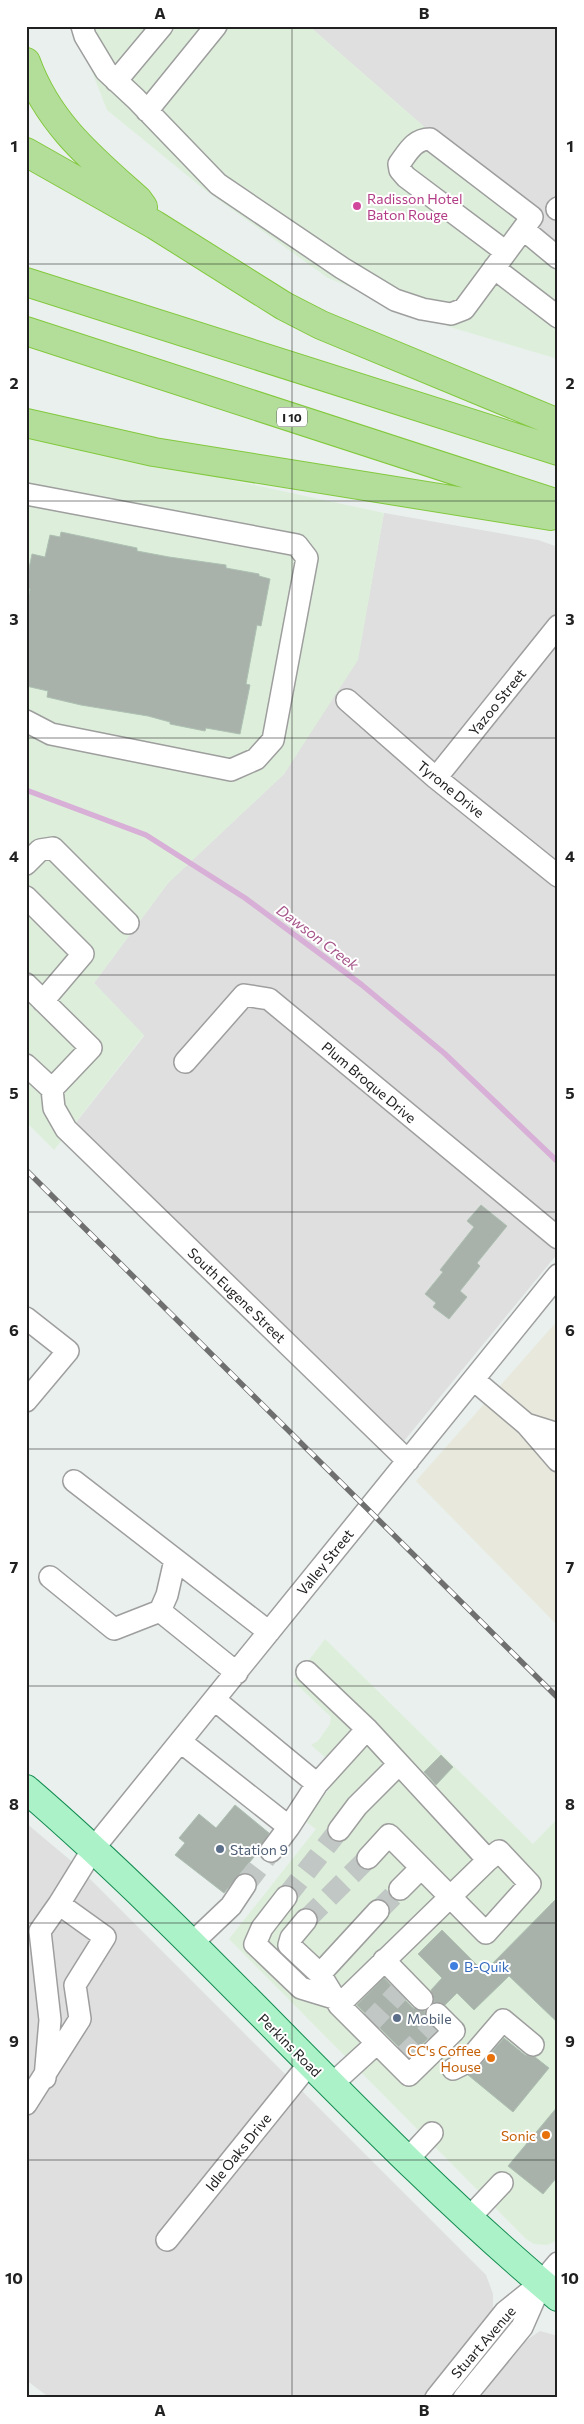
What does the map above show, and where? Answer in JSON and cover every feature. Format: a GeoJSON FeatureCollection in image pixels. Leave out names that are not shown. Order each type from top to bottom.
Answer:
{"type":"FeatureCollection","features":[{"type":"Feature","properties":{"kind":"highway"},"geometry":{"type":"LineString","coordinates":[[26,62],[34,84],[58,123],[74,141],[138,200],[155,225]]}},
{"type":"Feature","properties":{"kind":"highway"},"geometry":{"type":"LineString","coordinates":[[26,152],[155,225],[284,306],[322,325],[558,423]]}},
{"type":"Feature","properties":{"kind":"highway"},"geometry":{"type":"LineString","coordinates":[[26,282],[558,451]]}},
{"type":"Feature","properties":{"kind":"highway","name":"I 10"},"geometry":{"type":"LineString","coordinates":[[26,331],[558,504]]}},
{"type":"Feature","properties":{"kind":"highway"},"geometry":{"type":"LineString","coordinates":[[26,423],[154,452],[558,517]]}},
{"type":"Feature","properties":{"kind":"main road","name":"Perkins Road"},"geometry":{"type":"LineString","coordinates":[[26,1789],[93,1848],[406,2160],[469,2218],[552,2281]]}},
{"type":"Feature","properties":{"kind":"street"},"geometry":{"type":"LineString","coordinates":[[82,26],[85,36],[106,71],[218,184],[317,252],[395,300],[422,309],[451,314],[464,309],[500,260],[532,217],[430,139],[422,139],[415,144],[399,164],[400,170],[500,260],[558,317]]}},
{"type":"Feature","properties":{"kind":"street"},"geometry":{"type":"LineString","coordinates":[[116,81],[162,26]]}},
{"type":"Feature","properties":{"kind":"street"},"geometry":{"type":"LineString","coordinates":[[147,111],[216,26]]}},
{"type":"Feature","properties":{"kind":"street"},"geometry":{"type":"LineString","coordinates":[[523,229],[558,258]]}},
{"type":"Feature","properties":{"kind":"street"},"geometry":{"type":"LineString","coordinates":[[26,494],[297,545],[307,558],[273,740],[256,759],[231,770],[51,734],[26,721]]}},
{"type":"Feature","properties":{"kind":"street","name":"Yazoo Street"},"geometry":{"type":"LineString","coordinates":[[436,778],[558,626]]}},
{"type":"Feature","properties":{"kind":"street","name":"Tyrone Drive"},"geometry":{"type":"LineString","coordinates":[[347,700],[436,778],[558,876]]}},
{"type":"Feature","properties":{"kind":"street"},"geometry":{"type":"LineString","coordinates":[[26,864],[40,850],[53,848],[128,923]]}},
{"type":"Feature","properties":{"kind":"street"},"geometry":{"type":"LineString","coordinates":[[26,897],[83,954],[43,1001]]}},
{"type":"Feature","properties":{"kind":"street"},"geometry":{"type":"LineString","coordinates":[[26,984],[91,1048],[52,1089],[26,1065]]}},
{"type":"Feature","properties":{"kind":"street","name":"Plum Broque Drive"},"geometry":{"type":"LineString","coordinates":[[184,1062],[244,995],[269,999],[558,1238]]}},
{"type":"Feature","properties":{"kind":"street","name":"South Eugene Street"},"geometry":{"type":"LineString","coordinates":[[52,1089],[54,1108],[66,1129],[408,1461]]}},
{"type":"Feature","properties":{"kind":"street","name":"Valley Street"},"geometry":{"type":"LineString","coordinates":[[45,2078],[50,2020],[35,1976],[40,1931],[93,1848],[237,1673],[558,1275]]}},
{"type":"Feature","properties":{"kind":"street"},"geometry":{"type":"LineString","coordinates":[[26,1318],[68,1351],[26,1401]]}},
{"type":"Feature","properties":{"kind":"street"},"geometry":{"type":"LineString","coordinates":[[474,1380],[526,1424],[558,1461]]}},
{"type":"Feature","properties":{"kind":"street"},"geometry":{"type":"LineString","coordinates":[[526,1424],[558,1434]]}},
{"type":"Feature","properties":{"kind":"street"},"geometry":{"type":"LineString","coordinates":[[74,1481],[269,1632]]}},
{"type":"Feature","properties":{"kind":"street"},"geometry":{"type":"LineString","coordinates":[[50,1577],[114,1629],[160,1611],[167,1596],[175,1560]]}},
{"type":"Feature","properties":{"kind":"street"},"geometry":{"type":"LineString","coordinates":[[160,1611],[237,1673]]}},
{"type":"Feature","properties":{"kind":"street"},"geometry":{"type":"LineString","coordinates":[[307,1672],[367,1729],[488,1860]]}},
{"type":"Feature","properties":{"kind":"street"},"geometry":{"type":"LineString","coordinates":[[215,1700],[317,1784]]}},
{"type":"Feature","properties":{"kind":"street"},"geometry":{"type":"LineString","coordinates":[[271,1851],[317,1784],[367,1729]]}},
{"type":"Feature","properties":{"kind":"street"},"geometry":{"type":"LineString","coordinates":[[181,1742],[289,1827]]}},
{"type":"Feature","properties":{"kind":"street"},"geometry":{"type":"LineString","coordinates":[[339,1830],[357,1806],[399,1764]]}},
{"type":"Feature","properties":{"kind":"street"},"geometry":{"type":"LineString","coordinates":[[338,2002],[384,1960],[449,1897],[488,1860],[499,1852],[530,1884],[486,1933],[449,1897],[389,1835],[368,1858]]}},
{"type":"Feature","properties":{"kind":"street"},"geometry":{"type":"LineString","coordinates":[[400,1888],[421,1868]]}},
{"type":"Feature","properties":{"kind":"street"},"geometry":{"type":"LineString","coordinates":[[191,1944],[231,1906],[245,1885]]}},
{"type":"Feature","properties":{"kind":"street"},"geometry":{"type":"LineString","coordinates":[[286,1897],[262,1928],[255,1944],[301,1988],[338,2002]]}},
{"type":"Feature","properties":{"kind":"street"},"geometry":{"type":"LineString","coordinates":[[26,2104],[45,2078],[80,2019],[75,1985],[105,1937],[59,1904]]}},
{"type":"Feature","properties":{"kind":"street"},"geometry":{"type":"LineString","coordinates":[[320,1974],[378,1911]]}},
{"type":"Feature","properties":{"kind":"street"},"geometry":{"type":"LineString","coordinates":[[306,1920],[291,1938],[289,1945],[320,1974],[338,2002],[399,2060],[409,2075],[454,2031],[423,2006],[384,1960]]}},
{"type":"Feature","properties":{"kind":"street"},"geometry":{"type":"LineString","coordinates":[[453,2069],[467,2062],[503,2020],[533,2045]]}},
{"type":"Feature","properties":{"kind":"street"},"geometry":{"type":"LineString","coordinates":[[331,2085],[370,2032]]}},
{"type":"Feature","properties":{"kind":"street","name":"Idle Oaks Drive"},"geometry":{"type":"LineString","coordinates":[[167,2240],[309,2064]]}},
{"type":"Feature","properties":{"kind":"street"},"geometry":{"type":"LineString","coordinates":[[406,2160],[432,2133]]}},
{"type":"Feature","properties":{"kind":"street"},"geometry":{"type":"LineString","coordinates":[[469,2218],[502,2183]]}},
{"type":"Feature","properties":{"kind":"street","name":"Stuart Avenue"},"geometry":{"type":"LineString","coordinates":[[436,2398],[505,2312],[552,2281]]}},
{"type":"Feature","properties":{"kind":"street","name":"Stuart Avenue"},"geometry":{"type":"LineString","coordinates":[[464,2398],[522,2327],[552,2281]]}},
{"type":"Feature","properties":{"kind":"shaded area"},"geometry":{"type":"Polygon","coordinates":[[[74,26],[309,26],[558,244],[558,359],[450,327],[328,278],[205,190],[107,110],[74,26]]]}},
{"type":"Feature","properties":{"kind":"shaded area"},"geometry":{"type":"Polygon","coordinates":[[[309,26],[558,26],[558,244],[309,26]]]}},
{"type":"Feature","properties":{"kind":"shaded area"},"geometry":{"type":"Polygon","coordinates":[[[26,436],[384,513],[358,660],[284,774],[168,883],[94,983],[144,1035],[54,1150],[26,1122],[26,436]]]}},
{"type":"Feature","properties":{"kind":"shaded area"},"geometry":{"type":"Polygon","coordinates":[[[384,513],[538,540],[558,547],[558,1253],[404,1441],[74,1125],[144,1036],[94,983],[168,883],[284,774],[358,657],[384,513]]]}},
{"type":"Feature","properties":{"kind":"shaded area"},"geometry":{"type":"Polygon","coordinates":[[[558,1320],[558,1626],[416,1481],[558,1320]]]}},
{"type":"Feature","properties":{"kind":"shaded area"},"geometry":{"type":"Polygon","coordinates":[[[325,1639],[533,1844],[558,1818],[558,2240],[547,2245],[534,2244],[526,2239],[229,1939],[316,1829],[305,1821],[342,1772],[311,1745],[318,1741],[330,1724],[331,1717],[293,1681],[325,1639]]]}},
{"type":"Feature","properties":{"kind":"shaded area"},"geometry":{"type":"Polygon","coordinates":[[[26,1823],[76,1865],[486,2275],[493,2294],[493,2316],[429,2398],[50,2398],[26,2380],[26,1823]]]}},
{"type":"Feature","properties":{"kind":"shaded area"},"geometry":{"type":"Polygon","coordinates":[[[540,2331],[558,2336],[558,2398],[471,2398],[515,2348],[540,2331]]]}},
{"type":"Feature","properties":{"kind":"building"},"geometry":{"type":"Polygon","coordinates":[[[61,532],[137,548],[137,551],[226,565],[226,568],[259,574],[259,576],[270,579],[261,626],[257,625],[246,684],[250,685],[240,734],[206,728],[205,731],[170,724],[170,722],[148,716],[81,705],[47,697],[48,691],[26,686],[26,608],[30,589],[26,588],[26,583],[32,554],[45,557],[50,535],[60,537],[61,532]]]}},
{"type":"Feature","properties":{"kind":"building"},"geometry":{"type":"Polygon","coordinates":[[[481,1205],[507,1226],[477,1263],[480,1266],[460,1291],[467,1297],[449,1319],[433,1307],[436,1303],[425,1294],[443,1272],[440,1270],[474,1227],[467,1221],[481,1205]]]}},
{"type":"Feature","properties":{"kind":"building"},"geometry":{"type":"Polygon","coordinates":[[[441,1755],[453,1767],[436,1785],[424,1772],[441,1755]]]}},
{"type":"Feature","properties":{"kind":"building","name":"Station 9"},"geometry":{"type":"Polygon","coordinates":[[[235,1805],[269,1833],[259,1851],[224,1893],[175,1855],[185,1843],[179,1838],[199,1814],[216,1828],[235,1805]]]}},
{"type":"Feature","properties":{"kind":"building"},"geometry":{"type":"Polygon","coordinates":[[[558,1897],[558,2023],[509,1976],[474,2010],[457,1993],[445,2005],[434,2002],[431,1990],[442,1978],[418,1954],[442,1930],[484,1972],[558,1897]]]}},
{"type":"Feature","properties":{"kind":"building","name":"Mobile"},"geometry":{"type":"Polygon","coordinates":[[[384,1978],[413,2008],[425,2011],[425,2018],[436,2031],[409,2057],[357,2005],[384,1978]]]}},
{"type":"Feature","properties":{"kind":"building"},"geometry":{"type":"Polygon","coordinates":[[[504,2038],[525,2055],[535,2057],[549,2068],[513,2112],[468,2075],[476,2070],[504,2038]]]}},
{"type":"Feature","properties":{"kind":"building","name":"Sonic"},"geometry":{"type":"Polygon","coordinates":[[[558,2106],[558,2176],[543,2194],[508,2166],[558,2106]]]}},
{"type":"Feature","properties":{"kind":"waterway","name":"Dawson Creek"},"geometry":{"type":"LineString","coordinates":[[26,790],[146,835],[245,898],[362,985],[444,1053],[558,1162]]}},
{"type":"Feature","properties":{"kind":"tunnel"},"geometry":{"type":"LineString","coordinates":[[286,1897],[339,1830]]}},
{"type":"Feature","properties":{"kind":"tunnel"},"geometry":{"type":"LineString","coordinates":[[245,1885],[271,1851]]}},
{"type":"Feature","properties":{"kind":"tunnel"},"geometry":{"type":"LineString","coordinates":[[306,1920],[368,1858]]}},
{"type":"Feature","properties":{"kind":"tunnel"},"geometry":{"type":"LineString","coordinates":[[378,1911],[400,1889]]}},
{"type":"Feature","properties":{"kind":"tunnel"},"geometry":{"type":"LineString","coordinates":[[368,2025],[399,1992]]}},
{"type":"Feature","properties":{"kind":"tunnel"},"geometry":{"type":"LineString","coordinates":[[402,2058],[433,2027]]}},
{"type":"Feature","properties":{"kind":"railway"},"geometry":{"type":"LineString","coordinates":[[26,1170],[558,1698]]}},
{"type":"Feature","properties":{"kind":"place","name":"Radisson Hotel Baton Rouge"},"geometry":{"type":"Point","coordinates":[357,206]}},
{"type":"Feature","properties":{"kind":"place","name":"Station 9"},"geometry":{"type":"Point","coordinates":[220,1849]}},
{"type":"Feature","properties":{"kind":"place","name":"B-Quik"},"geometry":{"type":"Point","coordinates":[454,1966]}},
{"type":"Feature","properties":{"kind":"place","name":"Mobile"},"geometry":{"type":"Point","coordinates":[397,2018]}},
{"type":"Feature","properties":{"kind":"place","name":"CC's Coffee House"},"geometry":{"type":"Point","coordinates":[491,2058]}},
{"type":"Feature","properties":{"kind":"place","name":"Sonic"},"geometry":{"type":"Point","coordinates":[546,2135]}}]}
